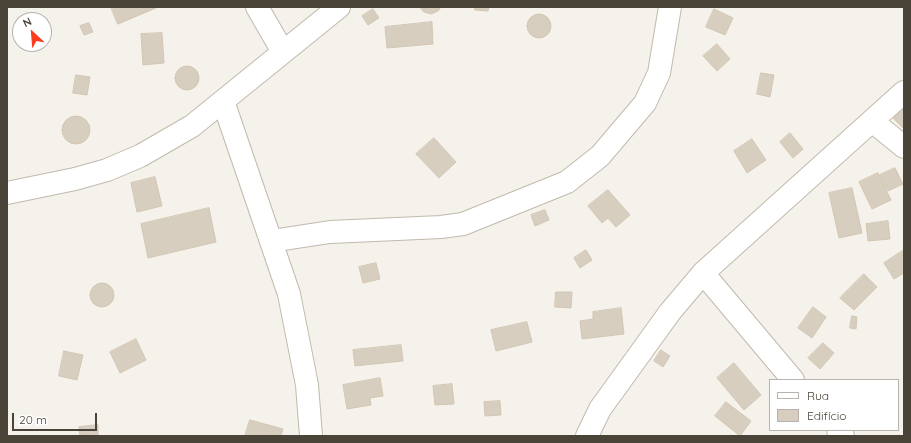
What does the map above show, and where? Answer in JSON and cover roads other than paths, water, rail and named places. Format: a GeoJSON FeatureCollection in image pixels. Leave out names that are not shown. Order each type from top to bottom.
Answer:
{"type":"FeatureCollection","features":[{"type":"Feature","properties":{"kind":"street"},"geometry":{"type":"LineString","coordinates":[[257,7],[284,52]]}},
{"type":"Feature","properties":{"kind":"street"},"geometry":{"type":"LineString","coordinates":[[7,193],[75,179],[107,170],[140,156],[192,126],[339,7]]}},
{"type":"Feature","properties":{"kind":"street"},"geometry":{"type":"LineString","coordinates":[[271,241],[330,232],[441,227],[463,224],[567,182],[600,156],[645,102],[659,73],[670,7]]}},
{"type":"Feature","properties":{"kind":"street"},"geometry":{"type":"LineString","coordinates":[[587,436],[600,408],[670,312],[703,273],[904,92]]}},
{"type":"Feature","properties":{"kind":"street"},"geometry":{"type":"LineString","coordinates":[[223,101],[289,294],[307,385],[311,436]]}},
{"type":"Feature","properties":{"kind":"street"},"geometry":{"type":"LineString","coordinates":[[872,121],[904,147]]}},
{"type":"Feature","properties":{"kind":"street"},"geometry":{"type":"LineString","coordinates":[[703,273],[792,379]]}}]}
